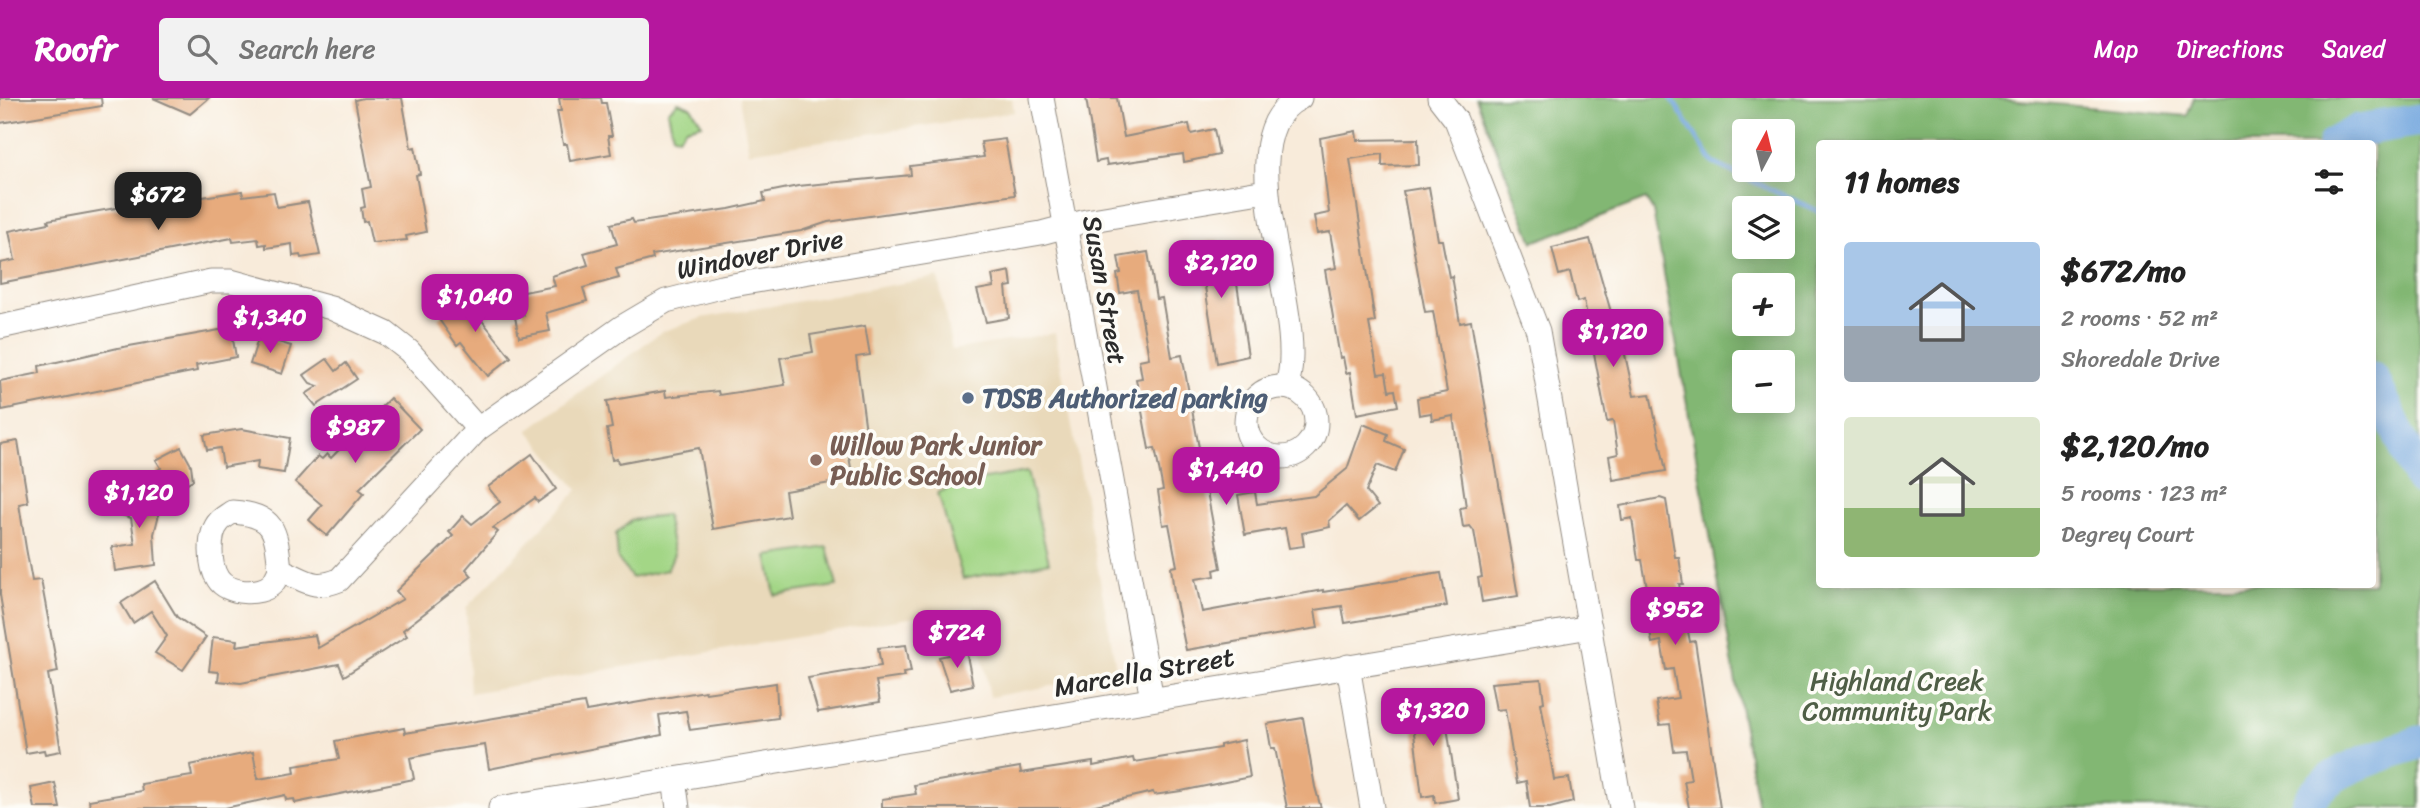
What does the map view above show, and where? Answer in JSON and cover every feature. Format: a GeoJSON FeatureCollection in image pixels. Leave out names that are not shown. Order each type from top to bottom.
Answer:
{"type":"FeatureCollection","features":[{"type":"Feature","properties":{"kind":"street","name":"Susan Street"},"geometry":{"type":"LineString","coordinates":[[1042,98],[1152,699]]}},
{"type":"Feature","properties":{"kind":"street"},"geometry":{"type":"LineString","coordinates":[[1286,387],[1293,370],[1292,340],[1266,191],[1271,140],[1275,127],[1300,98]]}},
{"type":"Feature","properties":{"kind":"street"},"geometry":{"type":"LineString","coordinates":[[1439,98],[1456,120],[1538,331],[1621,808]]}},
{"type":"Feature","properties":{"kind":"street","name":"Windover Drive"},"geometry":{"type":"LineString","coordinates":[[280,570],[307,584],[324,586],[340,580],[478,429],[632,320],[687,294],[1266,191]]}},
{"type":"Feature","properties":{"kind":"street"},"geometry":{"type":"LineString","coordinates":[[0,327],[211,281],[231,281],[331,308],[386,332],[410,351],[478,429]]}},
{"type":"Feature","properties":{"kind":"street","name":"Marcella Street"},"geometry":{"type":"LineString","coordinates":[[500,808],[1590,627]]}},
{"type":"Feature","properties":{"kind":"street"},"geometry":{"type":"LineString","coordinates":[[1348,666],[1372,808]]}},
{"type":"Feature","properties":{"kind":"street"},"geometry":{"type":"LineString","coordinates":[[674,779],[678,808]]}},
{"type":"Feature","properties":{"kind":"shaded area"},"geometry":{"type":"Polygon","coordinates":[[[739,98],[1012,98],[1014,112],[749,152],[739,98]]]}},
{"type":"Feature","properties":{"kind":"shaded area","name":"Willow Park Junior Public School"},"geometry":{"type":"Polygon","coordinates":[[[938,277],[952,350],[1055,333],[1117,674],[990,697],[973,607],[470,693],[466,608],[578,490],[528,430],[661,332],[702,318],[938,277]]]}},
{"type":"Feature","properties":{"kind":"green space","name":"Highland Creek Community Park"},"geometry":{"type":"Polygon","coordinates":[[[1476,98],[1988,98],[2187,116],[2194,98],[2420,98],[2420,808],[1758,808],[1653,211],[1646,199],[1533,242],[1476,98]]]}},
{"type":"Feature","properties":{"kind":"green space"},"geometry":{"type":"Polygon","coordinates":[[[678,102],[691,107],[702,124],[686,128],[679,137],[673,136],[668,111],[678,102]]]}},
{"type":"Feature","properties":{"kind":"green space"},"geometry":{"type":"Polygon","coordinates":[[[1027,472],[1049,562],[963,579],[938,493],[956,484],[1027,472]]]}},
{"type":"Feature","properties":{"kind":"green space"},"geometry":{"type":"Polygon","coordinates":[[[666,515],[674,554],[667,570],[632,578],[618,559],[616,534],[632,520],[666,515]]]}},
{"type":"Feature","properties":{"kind":"green space"},"geometry":{"type":"Polygon","coordinates":[[[827,547],[837,586],[775,595],[767,556],[827,547]]]}},
{"type":"Feature","properties":{"kind":"building"},"geometry":{"type":"Polygon","coordinates":[[[0,98],[101,98],[102,106],[0,123],[0,98]]]}},
{"type":"Feature","properties":{"kind":"building"},"geometry":{"type":"Polygon","coordinates":[[[153,98],[209,98],[190,114],[153,98]]]}},
{"type":"Feature","properties":{"kind":"building"},"geometry":{"type":"Polygon","coordinates":[[[402,98],[411,148],[415,147],[420,174],[416,175],[426,232],[406,236],[407,240],[372,243],[367,221],[363,222],[361,208],[365,207],[362,189],[371,187],[355,100],[402,98]]]}},
{"type":"Feature","properties":{"kind":"building"},"geometry":{"type":"Polygon","coordinates":[[[559,98],[601,98],[602,103],[606,103],[612,136],[608,136],[611,154],[570,161],[567,144],[563,144],[557,111],[561,111],[559,98]]]}},
{"type":"Feature","properties":{"kind":"building"},"geometry":{"type":"Polygon","coordinates":[[[1086,98],[1117,98],[1124,137],[1189,124],[1191,134],[1214,129],[1219,155],[1184,162],[1183,154],[1107,165],[1106,160],[1096,162],[1086,98]]]}},
{"type":"Feature","properties":{"kind":"building"},"geometry":{"type":"Polygon","coordinates":[[[1356,131],[1357,140],[1418,139],[1419,165],[1382,166],[1382,154],[1350,159],[1375,322],[1369,323],[1378,374],[1386,373],[1389,391],[1395,390],[1398,406],[1357,414],[1350,372],[1346,373],[1343,357],[1340,358],[1325,270],[1336,268],[1330,232],[1317,234],[1314,216],[1329,213],[1320,138],[1356,131]]]}},
{"type":"Feature","properties":{"kind":"building"},"geometry":{"type":"Polygon","coordinates":[[[1005,139],[1015,195],[828,222],[801,231],[652,255],[653,259],[616,269],[619,278],[583,288],[587,301],[546,313],[550,331],[519,337],[515,317],[524,315],[519,293],[555,286],[552,276],[588,265],[584,253],[617,244],[611,224],[632,219],[634,223],[729,209],[765,201],[763,193],[798,186],[911,175],[910,166],[984,157],[981,142],[1005,139]]]}},
{"type":"Feature","properties":{"kind":"building"},"geometry":{"type":"Polygon","coordinates":[[[1429,187],[1438,240],[1442,240],[1449,277],[1452,276],[1460,323],[1471,321],[1518,596],[1482,602],[1478,578],[1482,577],[1474,531],[1470,526],[1463,527],[1460,508],[1466,507],[1453,416],[1432,420],[1431,413],[1419,415],[1417,398],[1447,392],[1433,311],[1425,312],[1403,191],[1429,187]]]}},
{"type":"Feature","properties":{"kind":"building"},"geometry":{"type":"Polygon","coordinates":[[[242,191],[243,196],[274,192],[277,207],[308,202],[320,255],[301,258],[300,255],[293,256],[292,244],[266,248],[266,244],[259,245],[258,239],[233,242],[232,238],[0,283],[0,263],[15,260],[9,231],[49,223],[48,220],[195,194],[196,198],[242,191]]]}},
{"type":"Feature","properties":{"kind":"building"},"geometry":{"type":"Polygon","coordinates":[[[1590,239],[1613,319],[1617,318],[1634,396],[1650,394],[1666,471],[1613,480],[1609,456],[1618,454],[1613,421],[1607,422],[1584,300],[1577,302],[1570,272],[1559,275],[1552,248],[1590,239]]]}},
{"type":"Feature","properties":{"kind":"building"},"geometry":{"type":"Polygon","coordinates":[[[1218,240],[1220,253],[1232,251],[1248,356],[1217,363],[1203,274],[1195,275],[1190,245],[1218,240]]]}},
{"type":"Feature","properties":{"kind":"building"},"geometry":{"type":"Polygon","coordinates":[[[1148,252],[1156,299],[1162,298],[1172,357],[1182,355],[1221,568],[1214,570],[1215,576],[1195,579],[1202,612],[1323,590],[1441,573],[1447,606],[1345,623],[1342,606],[1315,610],[1318,628],[1186,650],[1171,567],[1177,566],[1169,524],[1163,525],[1158,491],[1163,490],[1155,448],[1149,449],[1136,379],[1142,378],[1139,360],[1149,358],[1137,290],[1120,293],[1117,274],[1121,273],[1118,257],[1148,252]]]}},
{"type":"Feature","properties":{"kind":"building"},"geometry":{"type":"Polygon","coordinates":[[[1010,271],[1012,286],[1006,287],[1009,318],[986,322],[977,290],[994,287],[992,275],[1010,271]]]}},
{"type":"Feature","properties":{"kind":"building"},"geometry":{"type":"Polygon","coordinates":[[[474,293],[487,312],[480,318],[511,357],[488,376],[461,342],[457,345],[438,318],[474,293]]]}},
{"type":"Feature","properties":{"kind":"building"},"geometry":{"type":"Polygon","coordinates":[[[865,326],[870,355],[856,357],[866,431],[845,434],[853,479],[785,491],[789,516],[713,529],[699,448],[618,463],[617,459],[612,460],[607,429],[612,428],[607,401],[665,391],[666,397],[718,391],[719,395],[785,385],[780,358],[813,352],[810,335],[865,326]]]}},
{"type":"Feature","properties":{"kind":"building"},"geometry":{"type":"Polygon","coordinates":[[[231,328],[236,357],[196,365],[197,371],[2,410],[0,381],[40,373],[39,366],[118,348],[231,328]]]}},
{"type":"Feature","properties":{"kind":"building"},"geometry":{"type":"Polygon","coordinates":[[[259,336],[291,346],[282,374],[250,364],[259,336]]]}},
{"type":"Feature","properties":{"kind":"building"},"geometry":{"type":"Polygon","coordinates":[[[327,359],[336,371],[346,363],[357,379],[316,406],[306,394],[318,386],[310,383],[304,375],[327,359]]]}},
{"type":"Feature","properties":{"kind":"building"},"geometry":{"type":"Polygon","coordinates":[[[390,398],[420,429],[359,489],[364,493],[327,536],[309,520],[322,505],[295,482],[318,456],[322,459],[327,454],[331,458],[390,398]]]}},
{"type":"Feature","properties":{"kind":"building"},"geometry":{"type":"Polygon","coordinates":[[[1363,424],[1388,434],[1386,441],[1404,449],[1395,472],[1377,465],[1366,491],[1378,506],[1359,521],[1346,506],[1329,521],[1330,527],[1302,533],[1304,546],[1289,548],[1285,528],[1245,535],[1238,495],[1255,492],[1257,504],[1314,496],[1347,469],[1363,424]]]}},
{"type":"Feature","properties":{"kind":"building"},"geometry":{"type":"Polygon","coordinates":[[[242,429],[290,438],[284,473],[257,469],[258,461],[223,467],[220,448],[207,450],[204,435],[242,429]]]}},
{"type":"Feature","properties":{"kind":"building"},"geometry":{"type":"Polygon","coordinates":[[[18,441],[28,502],[19,504],[26,548],[32,581],[41,580],[58,672],[48,674],[61,751],[45,754],[44,750],[26,753],[0,595],[0,444],[18,441]]]}},
{"type":"Feature","properties":{"kind":"building"},"geometry":{"type":"Polygon","coordinates":[[[181,447],[191,465],[193,480],[169,493],[156,471],[161,468],[156,460],[181,447]]]}},
{"type":"Feature","properties":{"kind":"building"},"geometry":{"type":"Polygon","coordinates":[[[532,454],[556,489],[538,502],[535,498],[493,528],[498,532],[466,569],[472,576],[403,630],[407,636],[344,676],[339,664],[241,683],[218,681],[219,672],[209,671],[213,637],[237,640],[236,646],[315,635],[318,648],[403,599],[396,591],[453,536],[449,532],[463,516],[472,524],[500,502],[488,487],[532,454]]]}},
{"type":"Feature","properties":{"kind":"building"},"geometry":{"type":"Polygon","coordinates":[[[147,489],[164,494],[154,534],[156,565],[115,571],[112,547],[135,544],[131,518],[115,513],[121,491],[145,497],[147,489]]]}},
{"type":"Feature","properties":{"kind":"building"},"geometry":{"type":"Polygon","coordinates":[[[1660,498],[1666,500],[1675,557],[1679,557],[1683,584],[1679,584],[1690,642],[1695,641],[1720,808],[1689,808],[1684,781],[1691,780],[1686,750],[1674,751],[1670,724],[1660,725],[1656,701],[1678,698],[1673,669],[1666,670],[1661,641],[1652,643],[1648,619],[1642,620],[1639,606],[1650,604],[1642,560],[1638,560],[1632,518],[1622,520],[1620,506],[1660,498]]]}},
{"type":"Feature","properties":{"kind":"building"},"geometry":{"type":"Polygon","coordinates":[[[155,581],[177,617],[206,637],[183,670],[155,653],[167,636],[151,611],[133,623],[121,603],[155,581]]]}},
{"type":"Feature","properties":{"kind":"building"},"geometry":{"type":"Polygon","coordinates":[[[906,645],[911,672],[903,673],[904,677],[876,681],[880,702],[818,712],[808,678],[881,666],[878,648],[906,645]]]}},
{"type":"Feature","properties":{"kind":"building"},"geometry":{"type":"Polygon","coordinates":[[[966,651],[973,685],[950,690],[939,657],[966,651]]]}},
{"type":"Feature","properties":{"kind":"building"},"geometry":{"type":"Polygon","coordinates":[[[1541,679],[1544,702],[1541,703],[1554,780],[1569,778],[1573,802],[1550,808],[1530,808],[1526,781],[1517,783],[1505,709],[1496,710],[1491,683],[1541,679]]]}},
{"type":"Feature","properties":{"kind":"building"},"geometry":{"type":"Polygon","coordinates":[[[776,683],[778,718],[690,730],[686,711],[659,715],[662,735],[489,769],[485,745],[443,751],[410,758],[414,779],[295,803],[294,799],[286,800],[285,795],[225,808],[90,808],[89,800],[142,791],[141,784],[192,776],[190,765],[253,752],[258,779],[295,773],[294,766],[339,759],[335,741],[404,728],[405,733],[584,703],[586,711],[705,691],[776,683]]]}},
{"type":"Feature","properties":{"kind":"building"},"geometry":{"type":"Polygon","coordinates":[[[1442,694],[1458,799],[1435,803],[1434,795],[1422,797],[1413,725],[1410,725],[1406,701],[1442,694]]]}},
{"type":"Feature","properties":{"kind":"building"},"geometry":{"type":"Polygon","coordinates":[[[1303,718],[1321,808],[1287,808],[1275,748],[1271,748],[1267,724],[1303,718]]]}},
{"type":"Feature","properties":{"kind":"building"},"geometry":{"type":"Polygon","coordinates":[[[1244,740],[1250,777],[1181,791],[1154,795],[1153,792],[1082,808],[882,808],[882,799],[916,794],[914,785],[1020,767],[1021,773],[1093,762],[1093,766],[1133,758],[1134,762],[1220,748],[1220,745],[1244,740]]]}},
{"type":"Feature","properties":{"kind":"building"},"geometry":{"type":"Polygon","coordinates":[[[55,783],[60,808],[35,808],[31,788],[55,783]]]}},
{"type":"Feature","properties":{"kind":"waterway"},"geometry":{"type":"LineString","coordinates":[[1671,98],[1713,163],[1816,210]]}},
{"type":"Feature","properties":{"kind":"waterway"},"geometry":{"type":"LineString","coordinates":[[2341,140],[2359,130],[2420,120]]}},
{"type":"Feature","properties":{"kind":"waterway"},"geometry":{"type":"LineString","coordinates":[[2376,385],[2420,479]]}},
{"type":"Feature","properties":{"kind":"waterway"},"geometry":{"type":"LineString","coordinates":[[2306,808],[2313,795],[2338,774],[2420,742]]}},
{"type":"Feature","properties":{"kind":"place","name":"TDSB Authorized parking"},"geometry":{"type":"Point","coordinates":[968,398]}},
{"type":"Feature","properties":{"kind":"place","name":"Willow Park Junior Public School"},"geometry":{"type":"Point","coordinates":[816,460]}}]}
